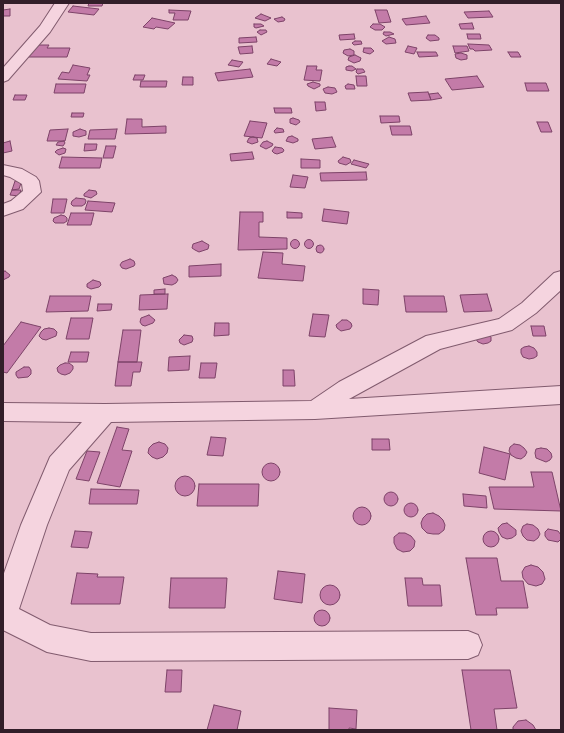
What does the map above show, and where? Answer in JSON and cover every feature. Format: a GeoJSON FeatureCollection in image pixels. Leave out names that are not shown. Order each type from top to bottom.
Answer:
{"type":"FeatureCollection","features":[{"type":"Feature","properties":{"kind":"street"},"geometry":{"type":"LineString","coordinates":[[3,77],[45,29],[62,3]]}},
{"type":"Feature","properties":{"kind":"street"},"geometry":{"type":"LineString","coordinates":[[3,170],[16,173],[30,181],[32,192],[16,205],[3,210]]}},
{"type":"Feature","properties":{"kind":"street"},"geometry":{"type":"LineString","coordinates":[[315,410],[347,388],[434,342],[505,325],[529,308],[561,278]]}},
{"type":"Feature","properties":{"kind":"street"},"geometry":{"type":"LineString","coordinates":[[3,412],[105,413],[315,410],[561,395]]}},
{"type":"Feature","properties":{"kind":"street"},"geometry":{"type":"LineString","coordinates":[[105,413],[60,464],[34,525],[3,615],[47,638],[91,647],[468,645]]}},
{"type":"Feature","properties":{"kind":"building"},"geometry":{"type":"Polygon","coordinates":[[[89,3],[103,3],[102,6],[88,6],[89,3]]]}},
{"type":"Feature","properties":{"kind":"building"},"geometry":{"type":"Polygon","coordinates":[[[73,6],[99,9],[94,15],[68,12],[73,6]]]}},
{"type":"Feature","properties":{"kind":"building"},"geometry":{"type":"Polygon","coordinates":[[[10,9],[10,16],[3,16],[3,10],[10,9]]]}},
{"type":"Feature","properties":{"kind":"building"},"geometry":{"type":"Polygon","coordinates":[[[169,10],[191,11],[188,20],[173,20],[175,13],[169,13],[169,10]]]}},
{"type":"Feature","properties":{"kind":"building"},"geometry":{"type":"Polygon","coordinates":[[[375,10],[387,10],[391,22],[379,23],[375,10]]]}},
{"type":"Feature","properties":{"kind":"building"},"geometry":{"type":"Polygon","coordinates":[[[489,11],[493,17],[468,18],[464,12],[489,11]]]}},
{"type":"Feature","properties":{"kind":"building"},"geometry":{"type":"Polygon","coordinates":[[[261,14],[271,18],[265,21],[255,18],[261,14]]]}},
{"type":"Feature","properties":{"kind":"building"},"geometry":{"type":"Polygon","coordinates":[[[426,16],[430,23],[406,25],[402,19],[426,16]]]}},
{"type":"Feature","properties":{"kind":"building"},"geometry":{"type":"Polygon","coordinates":[[[282,17],[285,19],[284,21],[278,22],[274,19],[282,17]]]}},
{"type":"Feature","properties":{"kind":"building"},"geometry":{"type":"Polygon","coordinates":[[[152,18],[175,23],[168,29],[143,27],[152,18]]]}},
{"type":"Feature","properties":{"kind":"building"},"geometry":{"type":"Polygon","coordinates":[[[472,23],[474,29],[461,29],[459,24],[472,23]]]}},
{"type":"Feature","properties":{"kind":"building"},"geometry":{"type":"Polygon","coordinates":[[[254,24],[261,24],[264,26],[256,28],[254,27],[254,24]]]}},
{"type":"Feature","properties":{"kind":"building"},"geometry":{"type":"Polygon","coordinates":[[[373,24],[380,24],[385,27],[382,30],[375,30],[370,27],[373,24]]]}},
{"type":"Feature","properties":{"kind":"building"},"geometry":{"type":"Polygon","coordinates":[[[260,30],[266,30],[267,32],[261,35],[257,32],[260,30]]]}},
{"type":"Feature","properties":{"kind":"building"},"geometry":{"type":"Polygon","coordinates":[[[384,32],[394,34],[386,36],[383,34],[384,32]]]}},
{"type":"Feature","properties":{"kind":"building"},"geometry":{"type":"Polygon","coordinates":[[[354,34],[355,39],[340,40],[339,35],[354,34]]]}},
{"type":"Feature","properties":{"kind":"building"},"geometry":{"type":"Polygon","coordinates":[[[467,34],[480,34],[481,39],[468,39],[467,34]]]}},
{"type":"Feature","properties":{"kind":"building"},"geometry":{"type":"Polygon","coordinates":[[[428,35],[435,35],[439,38],[439,40],[430,41],[426,38],[428,35]]]}},
{"type":"Feature","properties":{"kind":"building"},"geometry":{"type":"Polygon","coordinates":[[[256,37],[257,42],[239,43],[239,38],[256,37]]]}},
{"type":"Feature","properties":{"kind":"building"},"geometry":{"type":"Polygon","coordinates":[[[389,37],[395,39],[396,43],[386,44],[382,41],[389,37]]]}},
{"type":"Feature","properties":{"kind":"building"},"geometry":{"type":"Polygon","coordinates":[[[355,41],[361,41],[362,44],[354,45],[352,43],[355,41]]]}},
{"type":"Feature","properties":{"kind":"building"},"geometry":{"type":"Polygon","coordinates":[[[468,44],[489,45],[492,50],[475,51],[470,49],[468,44]]]}},
{"type":"Feature","properties":{"kind":"building"},"geometry":{"type":"Polygon","coordinates":[[[33,45],[49,45],[47,48],[70,48],[67,57],[28,57],[33,45]]]}},
{"type":"Feature","properties":{"kind":"building"},"geometry":{"type":"Polygon","coordinates":[[[252,46],[253,53],[240,54],[238,47],[252,46]]]}},
{"type":"Feature","properties":{"kind":"building"},"geometry":{"type":"Polygon","coordinates":[[[408,46],[417,48],[414,54],[405,52],[408,46]]]}},
{"type":"Feature","properties":{"kind":"building"},"geometry":{"type":"Polygon","coordinates":[[[453,46],[467,46],[469,51],[455,53],[453,46]]]}},
{"type":"Feature","properties":{"kind":"building"},"geometry":{"type":"Polygon","coordinates":[[[364,48],[371,48],[374,51],[370,54],[366,53],[363,52],[364,48]]]}},
{"type":"Feature","properties":{"kind":"building"},"geometry":{"type":"Polygon","coordinates":[[[350,49],[354,51],[354,55],[348,56],[343,53],[344,50],[350,49]]]}},
{"type":"Feature","properties":{"kind":"building"},"geometry":{"type":"Polygon","coordinates":[[[417,52],[436,52],[438,56],[419,57],[417,52]]]}},
{"type":"Feature","properties":{"kind":"building"},"geometry":{"type":"Polygon","coordinates":[[[508,52],[518,52],[521,57],[511,57],[508,52]]]}},
{"type":"Feature","properties":{"kind":"building"},"geometry":{"type":"Polygon","coordinates":[[[461,53],[467,55],[467,59],[461,60],[456,58],[455,54],[461,53]]]}},
{"type":"Feature","properties":{"kind":"building"},"geometry":{"type":"Polygon","coordinates":[[[355,55],[361,58],[360,61],[354,63],[348,60],[349,57],[355,55]]]}},
{"type":"Feature","properties":{"kind":"building"},"geometry":{"type":"Polygon","coordinates":[[[271,59],[281,62],[277,66],[267,64],[271,59]]]}},
{"type":"Feature","properties":{"kind":"building"},"geometry":{"type":"Polygon","coordinates":[[[232,60],[243,62],[239,67],[228,65],[232,60]]]}},
{"type":"Feature","properties":{"kind":"building"},"geometry":{"type":"Polygon","coordinates":[[[73,65],[90,68],[87,75],[90,75],[87,81],[58,79],[62,72],[69,73],[73,65]]]}},
{"type":"Feature","properties":{"kind":"building"},"geometry":{"type":"Polygon","coordinates":[[[307,66],[317,66],[316,70],[322,70],[320,81],[304,80],[307,66]]]}},
{"type":"Feature","properties":{"kind":"building"},"geometry":{"type":"Polygon","coordinates":[[[349,66],[356,69],[352,71],[346,70],[346,67],[349,66]]]}},
{"type":"Feature","properties":{"kind":"building"},"geometry":{"type":"Polygon","coordinates":[[[250,69],[253,77],[218,81],[215,73],[250,69]]]}},
{"type":"Feature","properties":{"kind":"building"},"geometry":{"type":"Polygon","coordinates":[[[357,69],[363,69],[365,72],[358,74],[356,72],[357,69]]]}},
{"type":"Feature","properties":{"kind":"building"},"geometry":{"type":"Polygon","coordinates":[[[135,75],[145,75],[143,80],[133,80],[135,75]]]}},
{"type":"Feature","properties":{"kind":"building"},"geometry":{"type":"Polygon","coordinates":[[[356,76],[366,76],[367,86],[357,86],[356,76]]]}},
{"type":"Feature","properties":{"kind":"building"},"geometry":{"type":"Polygon","coordinates":[[[477,76],[484,87],[452,90],[445,79],[477,76]]]}},
{"type":"Feature","properties":{"kind":"building"},"geometry":{"type":"Polygon","coordinates":[[[183,77],[193,77],[193,85],[182,85],[183,77]]]}},
{"type":"Feature","properties":{"kind":"building"},"geometry":{"type":"Polygon","coordinates":[[[141,81],[167,81],[166,87],[140,87],[141,81]]]}},
{"type":"Feature","properties":{"kind":"building"},"geometry":{"type":"Polygon","coordinates":[[[313,82],[320,84],[320,86],[314,89],[308,86],[307,84],[313,82]]]}},
{"type":"Feature","properties":{"kind":"building"},"geometry":{"type":"Polygon","coordinates":[[[525,83],[546,83],[549,91],[527,91],[525,83]]]}},
{"type":"Feature","properties":{"kind":"building"},"geometry":{"type":"Polygon","coordinates":[[[56,84],[86,84],[84,93],[54,93],[56,84]]]}},
{"type":"Feature","properties":{"kind":"building"},"geometry":{"type":"Polygon","coordinates":[[[348,84],[354,85],[355,89],[346,89],[345,86],[348,84]]]}},
{"type":"Feature","properties":{"kind":"building"},"geometry":{"type":"Polygon","coordinates":[[[328,87],[335,88],[337,92],[332,94],[325,93],[323,89],[328,87]]]}},
{"type":"Feature","properties":{"kind":"building"},"geometry":{"type":"Polygon","coordinates":[[[428,92],[431,100],[411,101],[408,93],[428,92]]]}},
{"type":"Feature","properties":{"kind":"building"},"geometry":{"type":"Polygon","coordinates":[[[438,93],[442,98],[431,100],[429,94],[438,93]]]}},
{"type":"Feature","properties":{"kind":"building"},"geometry":{"type":"Polygon","coordinates":[[[15,95],[27,95],[25,100],[13,100],[15,95]]]}},
{"type":"Feature","properties":{"kind":"building"},"geometry":{"type":"Polygon","coordinates":[[[315,102],[325,102],[326,110],[316,111],[315,102]]]}},
{"type":"Feature","properties":{"kind":"building"},"geometry":{"type":"Polygon","coordinates":[[[274,108],[291,108],[292,113],[275,113],[274,108]]]}},
{"type":"Feature","properties":{"kind":"building"},"geometry":{"type":"Polygon","coordinates":[[[72,113],[84,113],[83,117],[71,117],[72,113]]]}},
{"type":"Feature","properties":{"kind":"building"},"geometry":{"type":"Polygon","coordinates":[[[380,116],[399,116],[400,122],[381,123],[380,116]]]}},
{"type":"Feature","properties":{"kind":"building"},"geometry":{"type":"Polygon","coordinates":[[[293,118],[299,120],[300,122],[296,125],[290,123],[290,119],[293,118]]]}},
{"type":"Feature","properties":{"kind":"building"},"geometry":{"type":"Polygon","coordinates":[[[127,119],[142,119],[142,127],[166,126],[166,133],[125,134],[127,119]]]}},
{"type":"Feature","properties":{"kind":"building"},"geometry":{"type":"Polygon","coordinates":[[[250,121],[267,123],[262,138],[244,136],[250,121]]]}},
{"type":"Feature","properties":{"kind":"building"},"geometry":{"type":"Polygon","coordinates":[[[537,122],[548,122],[552,132],[541,132],[537,122]]]}},
{"type":"Feature","properties":{"kind":"building"},"geometry":{"type":"Polygon","coordinates":[[[390,126],[410,126],[412,135],[392,135],[390,126]]]}},
{"type":"Feature","properties":{"kind":"building"},"geometry":{"type":"Polygon","coordinates":[[[277,128],[283,129],[284,132],[275,133],[274,131],[277,128]]]}},
{"type":"Feature","properties":{"kind":"building"},"geometry":{"type":"Polygon","coordinates":[[[68,129],[65,141],[47,141],[50,130],[68,129]]]}},
{"type":"Feature","properties":{"kind":"building"},"geometry":{"type":"Polygon","coordinates":[[[80,129],[86,131],[86,135],[79,137],[73,136],[73,132],[80,129]]]}},
{"type":"Feature","properties":{"kind":"building"},"geometry":{"type":"Polygon","coordinates":[[[117,129],[115,139],[88,139],[90,130],[117,129]]]}},
{"type":"Feature","properties":{"kind":"building"},"geometry":{"type":"Polygon","coordinates":[[[292,136],[298,139],[298,141],[293,143],[286,141],[288,137],[292,136]]]}},
{"type":"Feature","properties":{"kind":"building"},"geometry":{"type":"Polygon","coordinates":[[[332,137],[336,147],[315,149],[312,139],[332,137]]]}},
{"type":"Feature","properties":{"kind":"building"},"geometry":{"type":"Polygon","coordinates":[[[249,138],[257,138],[258,142],[252,144],[247,142],[249,138]]]}},
{"type":"Feature","properties":{"kind":"building"},"geometry":{"type":"Polygon","coordinates":[[[10,141],[12,151],[3,153],[3,143],[10,141]]]}},
{"type":"Feature","properties":{"kind":"building"},"geometry":{"type":"Polygon","coordinates":[[[64,141],[65,143],[63,146],[56,145],[58,142],[64,141]]]}},
{"type":"Feature","properties":{"kind":"building"},"geometry":{"type":"Polygon","coordinates":[[[267,141],[273,144],[272,146],[266,149],[260,146],[263,142],[267,141]]]}},
{"type":"Feature","properties":{"kind":"building"},"geometry":{"type":"Polygon","coordinates":[[[85,144],[97,144],[96,150],[84,151],[85,144]]]}},
{"type":"Feature","properties":{"kind":"building"},"geometry":{"type":"Polygon","coordinates":[[[106,146],[116,146],[113,158],[103,158],[106,146]]]}},
{"type":"Feature","properties":{"kind":"building"},"geometry":{"type":"Polygon","coordinates":[[[275,147],[282,148],[284,150],[283,152],[277,154],[274,153],[272,151],[275,147]]]}},
{"type":"Feature","properties":{"kind":"building"},"geometry":{"type":"Polygon","coordinates":[[[63,148],[66,149],[65,153],[59,155],[55,152],[57,150],[63,148]]]}},
{"type":"Feature","properties":{"kind":"building"},"geometry":{"type":"Polygon","coordinates":[[[252,152],[254,159],[231,161],[230,154],[252,152]]]}},
{"type":"Feature","properties":{"kind":"building"},"geometry":{"type":"Polygon","coordinates":[[[62,157],[102,158],[100,168],[59,168],[62,157]]]}},
{"type":"Feature","properties":{"kind":"building"},"geometry":{"type":"Polygon","coordinates":[[[343,157],[350,159],[351,162],[346,165],[339,163],[338,161],[343,157]]]}},
{"type":"Feature","properties":{"kind":"building"},"geometry":{"type":"Polygon","coordinates":[[[301,159],[320,160],[320,168],[301,168],[301,159]]]}},
{"type":"Feature","properties":{"kind":"building"},"geometry":{"type":"Polygon","coordinates":[[[354,160],[369,164],[366,168],[351,164],[354,160]]]}},
{"type":"Feature","properties":{"kind":"building"},"geometry":{"type":"Polygon","coordinates":[[[366,172],[367,180],[321,181],[320,173],[366,172]]]}},
{"type":"Feature","properties":{"kind":"building"},"geometry":{"type":"Polygon","coordinates":[[[293,175],[308,177],[305,188],[290,187],[293,175]]]}},
{"type":"Feature","properties":{"kind":"building"},"geometry":{"type":"Polygon","coordinates":[[[22,180],[19,189],[12,190],[15,181],[22,180]]]}},
{"type":"Feature","properties":{"kind":"building"},"geometry":{"type":"Polygon","coordinates":[[[12,190],[21,190],[19,196],[10,195],[12,190]]]}},
{"type":"Feature","properties":{"kind":"building"},"geometry":{"type":"Polygon","coordinates":[[[89,190],[96,191],[97,194],[91,198],[84,196],[84,194],[89,190]]]}},
{"type":"Feature","properties":{"kind":"building"},"geometry":{"type":"Polygon","coordinates":[[[76,198],[85,199],[85,204],[82,206],[73,206],[71,204],[72,201],[76,198]]]}},
{"type":"Feature","properties":{"kind":"building"},"geometry":{"type":"Polygon","coordinates":[[[53,199],[67,199],[64,213],[51,213],[53,199]]]}},
{"type":"Feature","properties":{"kind":"building"},"geometry":{"type":"Polygon","coordinates":[[[88,201],[115,203],[112,212],[85,210],[88,201]]]}},
{"type":"Feature","properties":{"kind":"building"},"geometry":{"type":"Polygon","coordinates":[[[324,209],[349,212],[347,224],[322,221],[324,209]]]}},
{"type":"Feature","properties":{"kind":"building"},"geometry":{"type":"Polygon","coordinates":[[[240,212],[263,212],[263,222],[259,222],[259,237],[287,238],[287,249],[238,250],[240,212]]]}},
{"type":"Feature","properties":{"kind":"building"},"geometry":{"type":"Polygon","coordinates":[[[287,212],[302,213],[302,218],[287,218],[287,212]]]}},
{"type":"Feature","properties":{"kind":"building"},"geometry":{"type":"Polygon","coordinates":[[[71,213],[94,213],[91,225],[67,225],[71,213]]]}},
{"type":"Feature","properties":{"kind":"building"},"geometry":{"type":"Polygon","coordinates":[[[61,215],[67,218],[67,221],[64,223],[55,223],[53,221],[54,218],[61,215]]]}},
{"type":"Feature","properties":{"kind":"building"},"geometry":{"type":"Polygon","coordinates":[[[295,239],[300,244],[295,249],[290,244],[295,239]]]}},
{"type":"Feature","properties":{"kind":"building"},"geometry":{"type":"Polygon","coordinates":[[[307,240],[311,240],[313,244],[311,248],[307,248],[305,246],[305,242],[307,240]]]}},
{"type":"Feature","properties":{"kind":"building"},"geometry":{"type":"Polygon","coordinates":[[[202,241],[209,245],[208,249],[199,252],[192,248],[193,244],[202,241]]]}},
{"type":"Feature","properties":{"kind":"building"},"geometry":{"type":"Polygon","coordinates":[[[318,245],[322,245],[324,249],[322,253],[318,253],[316,251],[316,247],[318,245]]]}},
{"type":"Feature","properties":{"kind":"building"},"geometry":{"type":"Polygon","coordinates":[[[263,252],[283,253],[282,264],[305,266],[303,281],[258,278],[263,252]]]}},
{"type":"Feature","properties":{"kind":"building"},"geometry":{"type":"Polygon","coordinates":[[[130,259],[134,261],[134,266],[126,269],[122,268],[120,265],[122,262],[130,259]]]}},
{"type":"Feature","properties":{"kind":"building"},"geometry":{"type":"Polygon","coordinates":[[[221,264],[221,276],[189,277],[189,266],[221,264]]]}},
{"type":"Feature","properties":{"kind":"building"},"geometry":{"type":"Polygon","coordinates":[[[5,271],[10,275],[3,280],[3,272],[5,271]]]}},
{"type":"Feature","properties":{"kind":"building"},"geometry":{"type":"Polygon","coordinates":[[[172,275],[178,280],[176,283],[172,285],[164,284],[163,278],[172,275]]]}},
{"type":"Feature","properties":{"kind":"building"},"geometry":{"type":"Polygon","coordinates":[[[93,280],[100,282],[101,285],[91,289],[87,287],[87,284],[93,280]]]}},
{"type":"Feature","properties":{"kind":"building"},"geometry":{"type":"Polygon","coordinates":[[[165,289],[165,294],[154,294],[154,290],[165,289]]]}},
{"type":"Feature","properties":{"kind":"building"},"geometry":{"type":"Polygon","coordinates":[[[363,289],[379,290],[378,305],[363,304],[363,289]]]}},
{"type":"Feature","properties":{"kind":"building"},"geometry":{"type":"Polygon","coordinates":[[[168,294],[167,309],[139,310],[140,295],[168,294]]]}},
{"type":"Feature","properties":{"kind":"building"},"geometry":{"type":"Polygon","coordinates":[[[487,294],[492,311],[464,312],[460,295],[487,294]]]}},
{"type":"Feature","properties":{"kind":"building"},"geometry":{"type":"Polygon","coordinates":[[[50,296],[91,296],[88,311],[46,312],[50,296]]]}},
{"type":"Feature","properties":{"kind":"building"},"geometry":{"type":"Polygon","coordinates":[[[404,296],[444,296],[447,312],[406,312],[404,296]]]}},
{"type":"Feature","properties":{"kind":"building"},"geometry":{"type":"Polygon","coordinates":[[[98,304],[112,304],[111,310],[97,311],[98,304]]]}},
{"type":"Feature","properties":{"kind":"building"},"geometry":{"type":"Polygon","coordinates":[[[313,314],[329,315],[325,337],[309,336],[313,314]]]}},
{"type":"Feature","properties":{"kind":"building"},"geometry":{"type":"Polygon","coordinates":[[[149,315],[155,320],[153,323],[145,326],[142,325],[140,322],[141,318],[149,315]]]}},
{"type":"Feature","properties":{"kind":"building"},"geometry":{"type":"Polygon","coordinates":[[[71,318],[93,318],[89,339],[66,339],[71,318]]]}},
{"type":"Feature","properties":{"kind":"building"},"geometry":{"type":"Polygon","coordinates":[[[342,320],[347,320],[351,323],[352,326],[350,329],[341,331],[337,328],[336,325],[342,320]]]}},
{"type":"Feature","properties":{"kind":"building"},"geometry":{"type":"Polygon","coordinates":[[[21,322],[41,327],[7,373],[3,372],[3,346],[21,322]]]}},
{"type":"Feature","properties":{"kind":"building"},"geometry":{"type":"Polygon","coordinates":[[[215,323],[229,323],[229,335],[214,336],[215,323]]]}},
{"type":"Feature","properties":{"kind":"building"},"geometry":{"type":"Polygon","coordinates":[[[531,326],[544,326],[546,336],[533,336],[531,326]]]}},
{"type":"Feature","properties":{"kind":"building"},"geometry":{"type":"Polygon","coordinates":[[[44,329],[54,329],[57,332],[56,336],[46,340],[42,339],[39,336],[41,332],[44,329]]]}},
{"type":"Feature","properties":{"kind":"building"},"geometry":{"type":"Polygon","coordinates":[[[123,330],[141,330],[137,362],[118,362],[123,330]]]}},
{"type":"Feature","properties":{"kind":"building"},"geometry":{"type":"Polygon","coordinates":[[[488,334],[491,337],[491,341],[488,343],[483,344],[478,342],[475,338],[488,334]]]}},
{"type":"Feature","properties":{"kind":"building"},"geometry":{"type":"Polygon","coordinates":[[[184,335],[192,336],[192,342],[184,345],[180,343],[179,340],[184,335]]]}},
{"type":"Feature","properties":{"kind":"building"},"geometry":{"type":"Polygon","coordinates":[[[529,346],[534,348],[537,352],[537,356],[529,359],[523,357],[521,349],[529,346]]]}},
{"type":"Feature","properties":{"kind":"building"},"geometry":{"type":"Polygon","coordinates":[[[71,352],[89,352],[87,362],[68,362],[71,352]]]}},
{"type":"Feature","properties":{"kind":"building"},"geometry":{"type":"Polygon","coordinates":[[[190,356],[189,370],[168,371],[169,357],[190,356]]]}},
{"type":"Feature","properties":{"kind":"building"},"geometry":{"type":"Polygon","coordinates":[[[118,362],[142,362],[140,372],[133,372],[131,386],[115,386],[118,362]]]}},
{"type":"Feature","properties":{"kind":"building"},"geometry":{"type":"Polygon","coordinates":[[[65,363],[69,363],[73,366],[73,369],[70,373],[65,375],[58,372],[57,368],[65,363]]]}},
{"type":"Feature","properties":{"kind":"building"},"geometry":{"type":"Polygon","coordinates":[[[201,363],[217,363],[215,378],[199,378],[201,363]]]}},
{"type":"Feature","properties":{"kind":"building"},"geometry":{"type":"Polygon","coordinates":[[[24,367],[29,367],[31,374],[28,377],[18,378],[16,372],[24,367]]]}},
{"type":"Feature","properties":{"kind":"building"},"geometry":{"type":"Polygon","coordinates":[[[283,370],[294,370],[295,386],[283,386],[283,370]]]}},
{"type":"Feature","properties":{"kind":"building"},"geometry":{"type":"Polygon","coordinates":[[[117,427],[129,429],[122,450],[132,451],[120,487],[97,483],[117,427]]]}},
{"type":"Feature","properties":{"kind":"building"},"geometry":{"type":"Polygon","coordinates":[[[211,437],[226,438],[223,456],[207,455],[211,437]]]}},
{"type":"Feature","properties":{"kind":"building"},"geometry":{"type":"Polygon","coordinates":[[[372,439],[389,439],[390,450],[372,450],[372,439]]]}},
{"type":"Feature","properties":{"kind":"building"},"geometry":{"type":"Polygon","coordinates":[[[159,442],[165,444],[168,448],[167,453],[163,457],[157,459],[148,453],[149,448],[153,444],[159,442]]]}},
{"type":"Feature","properties":{"kind":"building"},"geometry":{"type":"Polygon","coordinates":[[[514,444],[520,445],[527,452],[521,459],[511,455],[509,451],[510,447],[514,444]]]}},
{"type":"Feature","properties":{"kind":"building"},"geometry":{"type":"Polygon","coordinates":[[[484,447],[510,454],[505,480],[479,473],[484,447]]]}},
{"type":"Feature","properties":{"kind":"building"},"geometry":{"type":"Polygon","coordinates":[[[536,449],[547,449],[551,453],[552,457],[550,460],[546,462],[536,458],[536,449]]]}},
{"type":"Feature","properties":{"kind":"building"},"geometry":{"type":"Polygon","coordinates":[[[87,451],[100,452],[89,481],[76,479],[87,451]]]}},
{"type":"Feature","properties":{"kind":"building"},"geometry":{"type":"Polygon","coordinates":[[[267,463],[275,463],[280,468],[278,479],[275,481],[267,481],[262,476],[262,468],[267,463]]]}},
{"type":"Feature","properties":{"kind":"building"},"geometry":{"type":"Polygon","coordinates":[[[531,472],[552,472],[561,511],[494,509],[489,487],[534,487],[531,472]]]}},
{"type":"Feature","properties":{"kind":"building"},"geometry":{"type":"Polygon","coordinates":[[[185,476],[192,479],[195,486],[192,493],[185,496],[178,493],[175,486],[178,479],[185,476]]]}},
{"type":"Feature","properties":{"kind":"building"},"geometry":{"type":"Polygon","coordinates":[[[199,484],[259,484],[258,506],[197,506],[199,484]]]}},
{"type":"Feature","properties":{"kind":"building"},"geometry":{"type":"Polygon","coordinates":[[[91,489],[139,490],[137,504],[89,504],[91,489]]]}},
{"type":"Feature","properties":{"kind":"building"},"geometry":{"type":"Polygon","coordinates":[[[391,492],[396,494],[398,499],[396,504],[391,506],[386,504],[384,499],[386,494],[391,492]]]}},
{"type":"Feature","properties":{"kind":"building"},"geometry":{"type":"Polygon","coordinates":[[[463,494],[486,496],[487,508],[464,506],[463,494]]]}},
{"type":"Feature","properties":{"kind":"building"},"geometry":{"type":"Polygon","coordinates":[[[411,503],[416,505],[418,510],[416,515],[411,517],[406,515],[404,510],[406,505],[411,503]]]}},
{"type":"Feature","properties":{"kind":"building"},"geometry":{"type":"Polygon","coordinates":[[[362,507],[368,510],[371,516],[368,522],[362,525],[356,522],[353,516],[356,510],[362,507]]]}},
{"type":"Feature","properties":{"kind":"building"},"geometry":{"type":"Polygon","coordinates":[[[433,513],[443,520],[445,525],[444,530],[439,534],[427,533],[422,528],[421,523],[423,518],[427,514],[433,513]]]}},
{"type":"Feature","properties":{"kind":"building"},"geometry":{"type":"Polygon","coordinates":[[[507,523],[516,530],[516,535],[507,539],[502,537],[498,528],[502,524],[507,523]]]}},
{"type":"Feature","properties":{"kind":"building"},"geometry":{"type":"Polygon","coordinates":[[[527,524],[533,525],[538,529],[540,534],[534,541],[527,540],[523,536],[521,531],[523,526],[527,524]]]}},
{"type":"Feature","properties":{"kind":"building"},"geometry":{"type":"Polygon","coordinates":[[[548,529],[558,531],[561,535],[561,539],[558,542],[548,540],[545,536],[545,532],[548,529]]]}},
{"type":"Feature","properties":{"kind":"building"},"geometry":{"type":"Polygon","coordinates":[[[75,531],[92,532],[88,548],[71,547],[75,531]]]}},
{"type":"Feature","properties":{"kind":"building"},"geometry":{"type":"Polygon","coordinates":[[[491,531],[497,533],[499,539],[497,545],[491,547],[485,545],[483,539],[485,533],[491,531]]]}},
{"type":"Feature","properties":{"kind":"building"},"geometry":{"type":"Polygon","coordinates":[[[399,533],[405,533],[411,536],[415,541],[414,547],[410,551],[403,552],[397,549],[394,543],[394,537],[399,533]]]}},
{"type":"Feature","properties":{"kind":"building"},"geometry":{"type":"Polygon","coordinates":[[[466,558],[497,558],[501,581],[523,581],[528,608],[496,608],[497,615],[476,615],[466,558]]]}},
{"type":"Feature","properties":{"kind":"building"},"geometry":{"type":"Polygon","coordinates":[[[531,565],[538,567],[543,572],[545,579],[542,584],[536,586],[528,584],[523,578],[522,572],[525,567],[531,565]]]}},
{"type":"Feature","properties":{"kind":"building"},"geometry":{"type":"Polygon","coordinates":[[[278,571],[305,574],[302,603],[274,599],[278,571]]]}},
{"type":"Feature","properties":{"kind":"building"},"geometry":{"type":"Polygon","coordinates":[[[77,573],[98,574],[97,577],[124,577],[120,604],[71,604],[77,573]]]}},
{"type":"Feature","properties":{"kind":"building"},"geometry":{"type":"Polygon","coordinates":[[[171,578],[227,578],[225,608],[169,608],[171,578]]]}},
{"type":"Feature","properties":{"kind":"building"},"geometry":{"type":"Polygon","coordinates":[[[405,578],[422,578],[423,585],[440,585],[442,606],[408,606],[405,578]]]}},
{"type":"Feature","properties":{"kind":"building"},"geometry":{"type":"Polygon","coordinates":[[[326,585],[334,585],[340,591],[340,599],[334,605],[326,605],[320,599],[320,591],[326,585]]]}},
{"type":"Feature","properties":{"kind":"building"},"geometry":{"type":"Polygon","coordinates":[[[319,610],[325,610],[330,615],[328,624],[325,626],[319,626],[314,621],[314,615],[319,610]]]}},
{"type":"Feature","properties":{"kind":"building"},"geometry":{"type":"Polygon","coordinates":[[[167,670],[182,670],[181,692],[165,692],[167,670]]]}},
{"type":"Feature","properties":{"kind":"building"},"geometry":{"type":"Polygon","coordinates":[[[462,670],[510,670],[517,708],[494,709],[497,730],[471,730],[462,670]]]}},
{"type":"Feature","properties":{"kind":"building"},"geometry":{"type":"Polygon","coordinates":[[[214,705],[241,711],[237,730],[207,730],[214,705]]]}},
{"type":"Feature","properties":{"kind":"building"},"geometry":{"type":"Polygon","coordinates":[[[329,708],[357,710],[356,729],[349,728],[349,730],[329,730],[329,708]]]}},
{"type":"Feature","properties":{"kind":"building"},"geometry":{"type":"Polygon","coordinates":[[[526,720],[533,725],[536,730],[513,730],[513,727],[518,721],[526,720]]]}}]}
